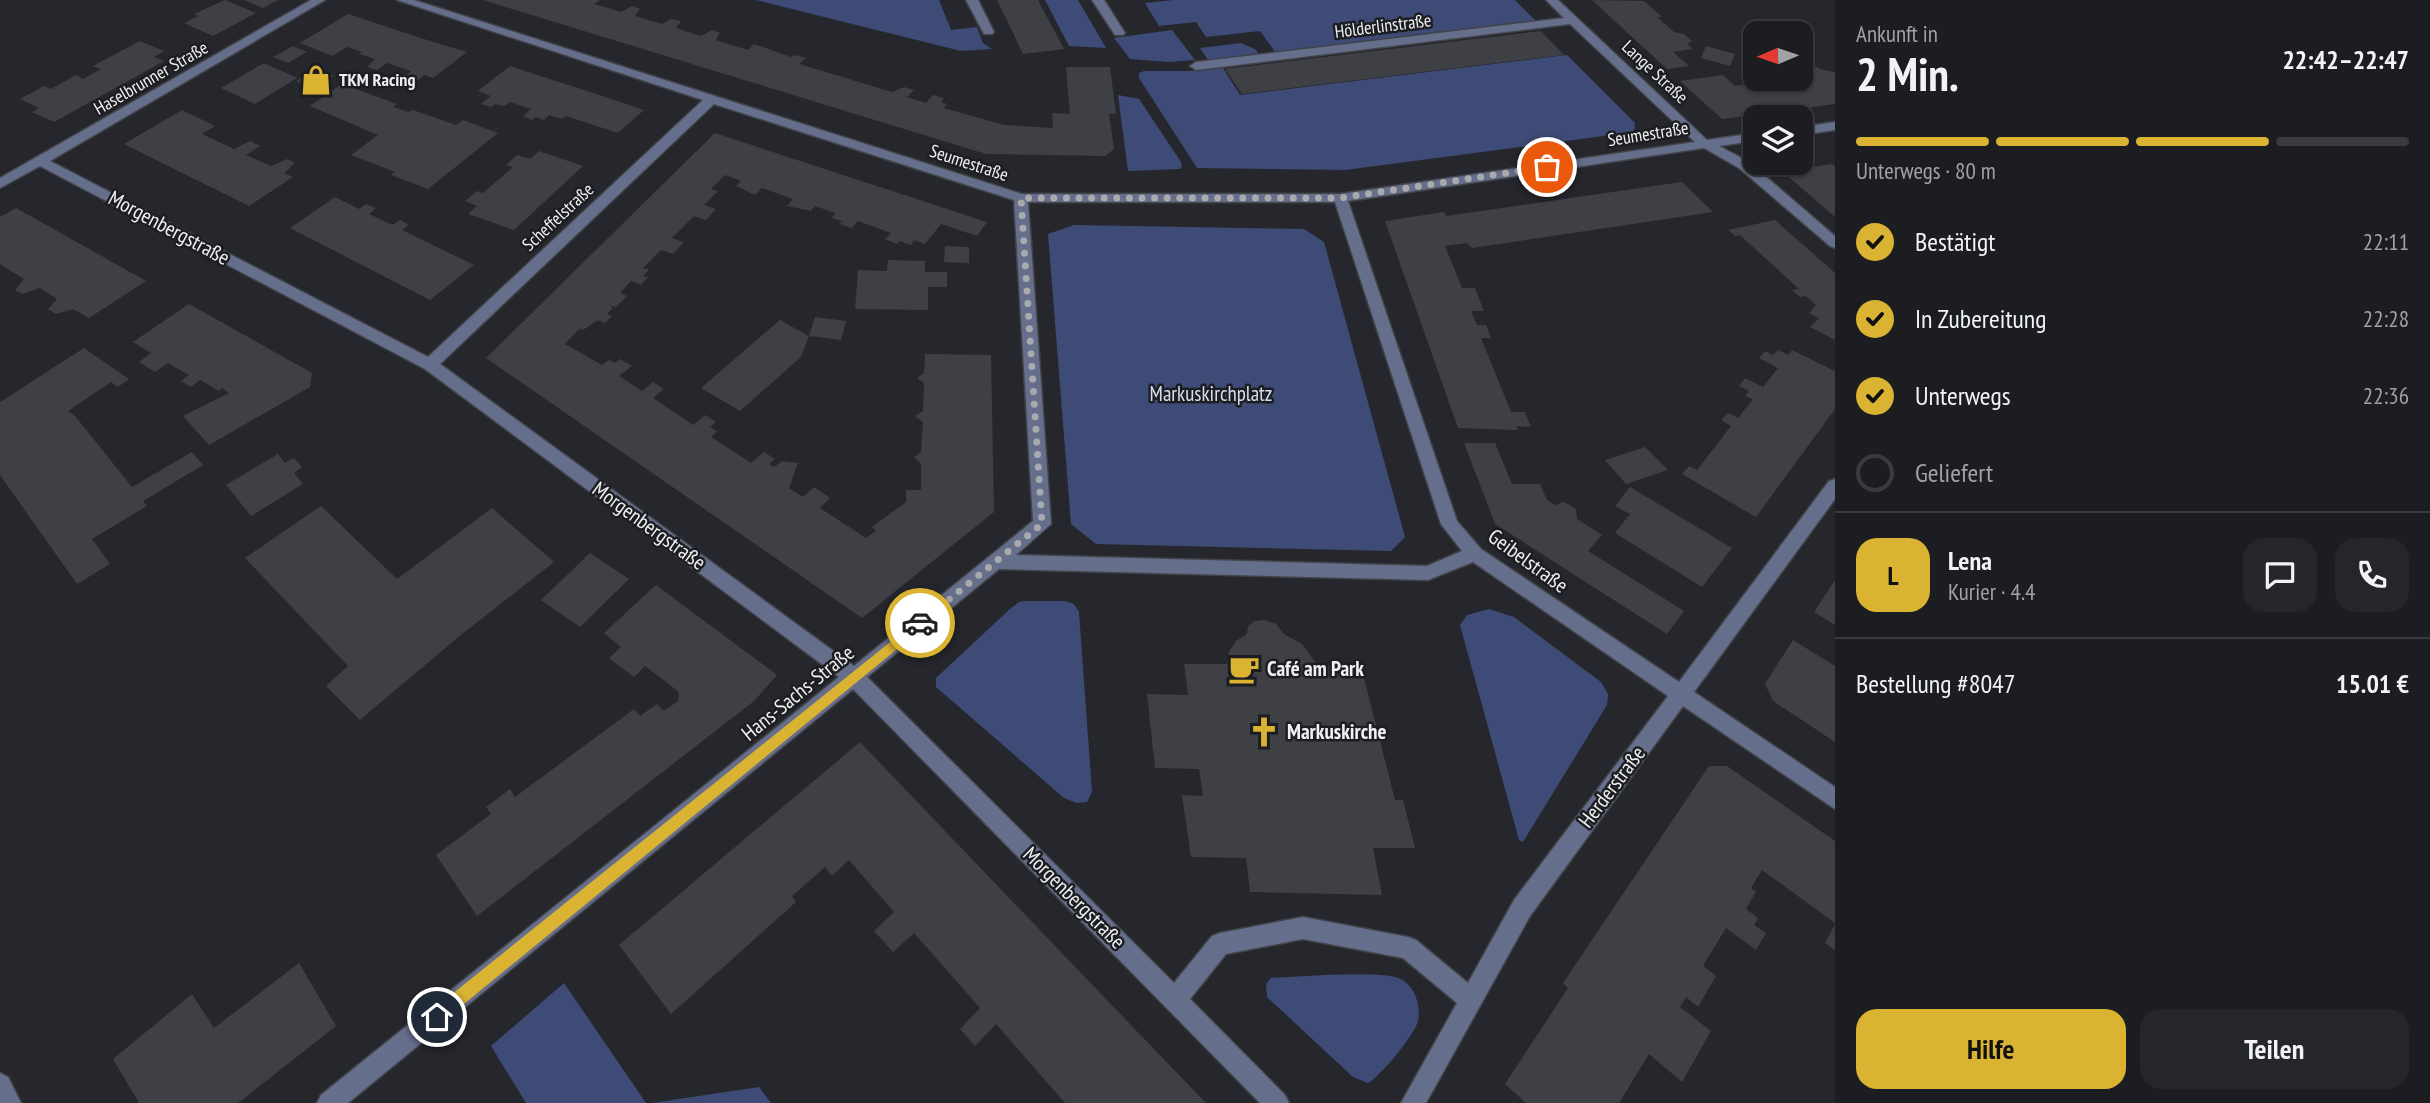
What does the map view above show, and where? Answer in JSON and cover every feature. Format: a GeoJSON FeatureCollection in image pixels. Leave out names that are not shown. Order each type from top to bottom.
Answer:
{"type":"FeatureCollection","features":[{"type":"Feature","properties":{"kind":"street","name":"Haselbrunner Straße"},"geometry":{"type":"LineString","coordinates":[[0,184],[318,0]]}},
{"type":"Feature","properties":{"kind":"street","name":"Seumestraße"},"geometry":{"type":"LineString","coordinates":[[403,0],[1021,198],[1340,198],[1743,138]]}},
{"type":"Feature","properties":{"kind":"street"},"geometry":{"type":"LineString","coordinates":[[972,0],[988,32]]}},
{"type":"Feature","properties":{"kind":"street"},"geometry":{"type":"LineString","coordinates":[[1098,0],[1119,33]]}},
{"type":"Feature","properties":{"kind":"street","name":"Lange Straße"},"geometry":{"type":"LineString","coordinates":[[1552,0],[1703,143],[1744,165],[1835,243]]}},
{"type":"Feature","properties":{"kind":"street","name":"Hölderlinstraße"},"geometry":{"type":"LineString","coordinates":[[1196,66],[1573,20]]}},
{"type":"Feature","properties":{"kind":"street","name":"Scheffelstraße"},"geometry":{"type":"LineString","coordinates":[[429,365],[713,98]]}},
{"type":"Feature","properties":{"kind":"street"},"geometry":{"type":"LineString","coordinates":[[1813,130],[1835,127]]}},
{"type":"Feature","properties":{"kind":"street","name":"Morgenbergstraße"},"geometry":{"type":"LineString","coordinates":[[42,162],[429,365],[854,677],[1277,1103]]}},
{"type":"Feature","properties":{"kind":"street","name":"Hans-Sachs-Straße"},"geometry":{"type":"LineString","coordinates":[[329,1103],[1042,524],[1021,198]]}},
{"type":"Feature","properties":{"kind":"street","name":"Geibelstraße"},"geometry":{"type":"LineString","coordinates":[[1340,198],[1450,524],[1475,554],[1835,799]]}},
{"type":"Feature","properties":{"kind":"street","name":"Herderstraße"},"geometry":{"type":"LineString","coordinates":[[1413,1103],[1522,908],[1835,486]]}},
{"type":"Feature","properties":{"kind":"street"},"geometry":{"type":"LineString","coordinates":[[995,562],[1428,573],[1475,554]]}},
{"type":"Feature","properties":{"kind":"street"},"geometry":{"type":"LineString","coordinates":[[1175,1000],[1220,944],[1303,928],[1408,948],[1471,1000]]}},
{"type":"Feature","properties":{"kind":"street"},"geometry":{"type":"LineString","coordinates":[[0,1085],[9,1103]]}},
{"type":"Feature","properties":{"kind":"green space"},"geometry":{"type":"Polygon","coordinates":[[[756,0],[939,0],[951,30],[977,27],[983,43],[992,49],[961,51],[756,0]]]}},
{"type":"Feature","properties":{"kind":"green space"},"geometry":{"type":"Polygon","coordinates":[[[1045,0],[1078,0],[1106,48],[1069,46],[1045,0]]]}},
{"type":"Feature","properties":{"kind":"green space"},"geometry":{"type":"Polygon","coordinates":[[[1173,0],[1515,0],[1537,22],[1276,53],[1260,31],[1206,37],[1196,22],[1159,26],[1145,3],[1173,0]]]}},
{"type":"Feature","properties":{"kind":"green space"},"geometry":{"type":"Polygon","coordinates":[[[1172,30],[1195,60],[1169,62],[1130,59],[1114,38],[1172,30]]]}},
{"type":"Feature","properties":{"kind":"green space"},"geometry":{"type":"Polygon","coordinates":[[[1241,43],[1255,49],[1260,55],[1208,60],[1200,48],[1241,43]]]}},
{"type":"Feature","properties":{"kind":"green space"},"geometry":{"type":"Polygon","coordinates":[[[1567,55],[1635,123],[1634,132],[1345,170],[1197,168],[1139,78],[1139,73],[1144,71],[1223,68],[1240,95],[1567,55]]]}},
{"type":"Feature","properties":{"kind":"green space"},"geometry":{"type":"Polygon","coordinates":[[[1118,95],[1139,99],[1181,162],[1180,169],[1128,171],[1118,95]]]}},
{"type":"Feature","properties":{"kind":"green space","name":"Markuskirchplatz"},"geometry":{"type":"Polygon","coordinates":[[[1074,225],[1304,229],[1324,242],[1405,537],[1391,551],[1096,544],[1071,524],[1048,234],[1074,225]]]}},
{"type":"Feature","properties":{"kind":"green space"},"geometry":{"type":"Polygon","coordinates":[[[1065,601],[1074,604],[1079,612],[1092,792],[1087,802],[1077,803],[1064,798],[936,687],[936,678],[1010,609],[1019,602],[1065,601]]]}},
{"type":"Feature","properties":{"kind":"green space"},"geometry":{"type":"Polygon","coordinates":[[[1489,609],[1514,617],[1601,682],[1608,694],[1607,705],[1523,842],[1519,840],[1460,625],[1467,615],[1489,609]]]}},
{"type":"Feature","properties":{"kind":"green space"},"geometry":{"type":"Polygon","coordinates":[[[1325,975],[1393,977],[1410,986],[1416,997],[1419,1015],[1415,1027],[1404,1045],[1368,1083],[1353,1077],[1267,997],[1266,984],[1271,978],[1325,975]]]}},
{"type":"Feature","properties":{"kind":"green space"},"geometry":{"type":"Polygon","coordinates":[[[564,983],[646,1103],[526,1103],[491,1046],[564,983]]]}},
{"type":"Feature","properties":{"kind":"green space"},"geometry":{"type":"Polygon","coordinates":[[[759,1087],[771,1103],[652,1103],[759,1087]]]}},
{"type":"Feature","properties":{"kind":"building"},"geometry":{"type":"Polygon","coordinates":[[[225,0],[256,13],[213,36],[184,23],[198,16],[194,14],[225,0]]]}},
{"type":"Feature","properties":{"kind":"building"},"geometry":{"type":"Polygon","coordinates":[[[244,0],[278,0],[263,8],[244,0]]]}},
{"type":"Feature","properties":{"kind":"building"},"geometry":{"type":"Polygon","coordinates":[[[483,0],[600,0],[594,4],[621,12],[632,6],[640,9],[635,16],[662,24],[671,19],[681,21],[676,28],[701,36],[712,30],[720,33],[716,40],[748,50],[754,44],[791,57],[794,55],[806,58],[799,64],[892,92],[904,87],[914,90],[907,97],[926,103],[933,95],[944,98],[941,102],[947,104],[944,108],[1004,125],[1053,128],[1052,113],[1070,114],[1066,67],[1110,67],[1116,114],[1109,114],[1114,149],[1105,156],[986,154],[483,0]]]}},
{"type":"Feature","properties":{"kind":"building"},"geometry":{"type":"Polygon","coordinates":[[[997,0],[1038,0],[1064,49],[1023,54],[997,0]]]}},
{"type":"Feature","properties":{"kind":"building"},"geometry":{"type":"Polygon","coordinates":[[[1592,0],[1644,1],[1674,32],[1684,34],[1692,41],[1687,44],[1693,49],[1673,52],[1689,66],[1667,69],[1592,0]]]}},
{"type":"Feature","properties":{"kind":"building"},"geometry":{"type":"Polygon","coordinates":[[[348,14],[467,52],[433,78],[424,75],[414,83],[403,79],[411,71],[387,63],[377,70],[367,67],[375,59],[359,54],[362,52],[347,47],[332,56],[300,43],[348,14]]]}},
{"type":"Feature","properties":{"kind":"building"},"geometry":{"type":"Polygon","coordinates":[[[1541,31],[1564,55],[1242,94],[1225,69],[1541,31]]]}},
{"type":"Feature","properties":{"kind":"building"},"geometry":{"type":"Polygon","coordinates":[[[140,41],[164,51],[154,57],[164,61],[54,122],[32,112],[39,108],[20,99],[44,86],[51,89],[76,75],[83,79],[101,69],[93,66],[140,41]]]}},
{"type":"Feature","properties":{"kind":"building"},"geometry":{"type":"Polygon","coordinates":[[[293,46],[307,52],[288,63],[273,57],[293,46]]]}},
{"type":"Feature","properties":{"kind":"building"},"geometry":{"type":"Polygon","coordinates":[[[1706,46],[1735,54],[1730,66],[1701,58],[1706,46]]]}},
{"type":"Feature","properties":{"kind":"building"},"geometry":{"type":"Polygon","coordinates":[[[264,63],[297,78],[255,104],[221,88],[264,63]]]}},
{"type":"Feature","properties":{"kind":"building"},"geometry":{"type":"Polygon","coordinates":[[[510,66],[644,110],[618,133],[566,116],[562,119],[549,115],[544,120],[536,117],[532,120],[523,116],[531,109],[510,102],[504,106],[496,104],[491,107],[481,104],[491,96],[478,91],[510,66]]]}},
{"type":"Feature","properties":{"kind":"building"},"geometry":{"type":"Polygon","coordinates":[[[1813,66],[1835,72],[1835,104],[1813,107],[1743,105],[1743,116],[1722,119],[1680,81],[1723,75],[1735,86],[1743,85],[1743,91],[1813,91],[1813,66]]]}},
{"type":"Feature","properties":{"kind":"building"},"geometry":{"type":"Polygon","coordinates":[[[318,68],[334,76],[313,89],[296,81],[318,68]]]}},
{"type":"Feature","properties":{"kind":"building"},"geometry":{"type":"Polygon","coordinates":[[[342,84],[397,104],[393,107],[409,112],[413,110],[456,125],[463,120],[498,133],[428,189],[391,175],[395,172],[351,155],[378,135],[310,106],[342,84]]]}},
{"type":"Feature","properties":{"kind":"building"},"geometry":{"type":"Polygon","coordinates":[[[182,110],[215,126],[202,134],[234,149],[250,141],[260,146],[246,155],[271,166],[287,159],[295,163],[284,173],[293,177],[249,206],[124,144],[182,110]]]}},
{"type":"Feature","properties":{"kind":"building"},"geometry":{"type":"Polygon","coordinates":[[[715,133],[987,222],[977,236],[941,224],[925,244],[914,240],[911,245],[900,241],[897,244],[885,239],[891,233],[858,221],[852,228],[839,224],[842,221],[832,218],[835,213],[815,206],[811,211],[787,206],[793,199],[762,188],[755,195],[736,186],[741,181],[725,175],[711,189],[718,191],[704,205],[716,209],[706,220],[694,216],[672,238],[684,242],[673,254],[661,250],[643,268],[649,270],[643,276],[648,277],[641,285],[631,281],[620,293],[627,296],[616,307],[608,305],[613,308],[607,314],[612,316],[605,323],[598,320],[583,330],[579,329],[565,344],[602,365],[609,360],[615,363],[620,359],[632,366],[619,376],[642,391],[653,382],[664,389],[653,398],[693,425],[705,415],[716,422],[710,427],[717,431],[711,437],[751,463],[764,452],[775,459],[769,464],[774,467],[782,461],[798,463],[789,488],[803,497],[814,487],[830,498],[820,508],[866,538],[876,531],[872,527],[906,502],[906,490],[921,490],[921,464],[914,457],[921,452],[923,422],[915,416],[923,411],[924,383],[917,378],[924,373],[925,354],[991,355],[994,512],[862,618],[486,358],[715,133]]]}},
{"type":"Feature","properties":{"kind":"building"},"geometry":{"type":"Polygon","coordinates":[[[539,151],[583,166],[514,230],[468,214],[477,206],[465,201],[477,191],[483,193],[513,167],[506,165],[517,155],[530,159],[539,151]]]}},
{"type":"Feature","properties":{"kind":"building"},"geometry":{"type":"Polygon","coordinates":[[[1835,166],[1835,217],[1787,175],[1813,175],[1813,167],[1835,166]]]}},
{"type":"Feature","properties":{"kind":"building"},"geometry":{"type":"Polygon","coordinates":[[[1682,182],[1713,212],[1472,248],[1467,243],[1445,246],[1462,288],[1475,288],[1484,311],[1471,311],[1477,325],[1486,325],[1491,338],[1481,338],[1511,412],[1525,412],[1531,427],[1516,426],[1518,430],[1458,428],[1385,221],[1444,212],[1446,216],[1682,182]]]}},
{"type":"Feature","properties":{"kind":"building"},"geometry":{"type":"Polygon","coordinates":[[[335,197],[359,209],[366,204],[376,208],[369,214],[392,225],[400,220],[409,225],[402,230],[474,265],[430,300],[290,228],[335,197]]]}},
{"type":"Feature","properties":{"kind":"building"},"geometry":{"type":"Polygon","coordinates":[[[16,208],[146,281],[89,318],[73,309],[56,314],[48,309],[57,299],[40,288],[23,294],[15,290],[24,279],[0,264],[0,217],[16,208]]]}},
{"type":"Feature","properties":{"kind":"building"},"geometry":{"type":"Polygon","coordinates":[[[1775,220],[1835,273],[1835,340],[1810,327],[1819,318],[1809,313],[1816,305],[1806,296],[1800,297],[1792,290],[1799,289],[1740,235],[1735,236],[1728,230],[1775,220]]]}},
{"type":"Feature","properties":{"kind":"building"},"geometry":{"type":"Polygon","coordinates":[[[945,246],[969,247],[969,263],[944,262],[945,246]]]}},
{"type":"Feature","properties":{"kind":"building"},"geometry":{"type":"Polygon","coordinates":[[[888,260],[925,261],[925,272],[947,272],[947,287],[928,287],[928,310],[855,309],[858,270],[887,271],[888,260]]]}},
{"type":"Feature","properties":{"kind":"building"},"geometry":{"type":"Polygon","coordinates":[[[189,304],[312,373],[310,387],[209,445],[183,416],[229,393],[222,388],[219,391],[200,380],[191,387],[181,381],[189,375],[168,363],[155,372],[139,362],[151,353],[133,342],[189,304]]]}},
{"type":"Feature","properties":{"kind":"building"},"geometry":{"type":"Polygon","coordinates":[[[815,317],[846,321],[841,340],[809,336],[815,317]]]}},
{"type":"Feature","properties":{"kind":"building"},"geometry":{"type":"Polygon","coordinates":[[[780,320],[809,336],[801,357],[740,411],[701,388],[780,320]]]}},
{"type":"Feature","properties":{"kind":"building"},"geometry":{"type":"Polygon","coordinates":[[[84,348],[129,379],[118,387],[111,382],[68,411],[75,416],[132,487],[192,452],[203,465],[143,501],[147,506],[92,539],[110,564],[77,584],[0,475],[0,402],[84,348]]]}},
{"type":"Feature","properties":{"kind":"building"},"geometry":{"type":"Polygon","coordinates":[[[1778,350],[1788,355],[1792,350],[1835,371],[1835,409],[1756,517],[1682,474],[1689,466],[1697,470],[1731,426],[1721,420],[1728,413],[1738,418],[1753,399],[1745,396],[1749,391],[1739,386],[1745,378],[1763,387],[1778,368],[1759,358],[1765,351],[1773,355],[1778,350]]]}},
{"type":"Feature","properties":{"kind":"building"},"geometry":{"type":"Polygon","coordinates":[[[1464,443],[1495,443],[1512,484],[1540,484],[1547,500],[1555,505],[1564,502],[1576,509],[1577,519],[1602,535],[1588,551],[1684,611],[1667,634],[1495,524],[1464,443]]]}},
{"type":"Feature","properties":{"kind":"building"},"geometry":{"type":"Polygon","coordinates":[[[1645,447],[1668,470],[1626,484],[1605,460],[1645,447]]]}},
{"type":"Feature","properties":{"kind":"building"},"geometry":{"type":"Polygon","coordinates":[[[278,454],[285,463],[294,458],[302,467],[294,473],[303,484],[251,516],[226,485],[278,454]]]}},
{"type":"Feature","properties":{"kind":"building"},"geometry":{"type":"Polygon","coordinates":[[[1630,487],[1732,548],[1702,587],[1615,533],[1630,514],[1615,506],[1630,487]]]}},
{"type":"Feature","properties":{"kind":"building"},"geometry":{"type":"Polygon","coordinates":[[[321,506],[397,579],[492,508],[554,562],[457,638],[360,720],[326,686],[348,666],[245,558],[321,506]]]}},
{"type":"Feature","properties":{"kind":"building"},"geometry":{"type":"Polygon","coordinates":[[[590,553],[629,579],[580,627],[541,600],[590,553]]]}},
{"type":"Feature","properties":{"kind":"building"},"geometry":{"type":"Polygon","coordinates":[[[1835,580],[1835,625],[1814,612],[1835,580]]]}},
{"type":"Feature","properties":{"kind":"building"},"geometry":{"type":"Polygon","coordinates":[[[656,585],[777,675],[754,701],[477,916],[436,855],[491,814],[486,807],[510,789],[515,797],[634,709],[640,716],[657,704],[664,711],[678,701],[679,692],[645,666],[634,677],[609,658],[621,647],[604,633],[656,585]]]}},
{"type":"Feature","properties":{"kind":"building","name":"Markuskirche"},"geometry":{"type":"Polygon","coordinates":[[[1264,620],[1276,624],[1284,634],[1302,644],[1318,666],[1361,666],[1395,800],[1403,800],[1415,848],[1373,848],[1382,895],[1250,892],[1246,858],[1191,857],[1182,795],[1203,796],[1199,769],[1155,768],[1147,694],[1188,695],[1184,664],[1227,664],[1229,652],[1236,641],[1247,634],[1248,626],[1255,621],[1264,620]]]}},
{"type":"Feature","properties":{"kind":"building"},"geometry":{"type":"Polygon","coordinates":[[[1793,640],[1835,666],[1835,742],[1773,701],[1765,684],[1793,640]]]}},
{"type":"Feature","properties":{"kind":"building"},"geometry":{"type":"Polygon","coordinates":[[[860,742],[1206,1103],[1065,1103],[996,1024],[975,1046],[960,1029],[980,1008],[914,933],[893,952],[874,931],[894,912],[849,860],[832,876],[825,867],[792,896],[796,902],[671,1014],[619,945],[860,742]]]}},
{"type":"Feature","properties":{"kind":"building"},"geometry":{"type":"Polygon","coordinates":[[[1709,766],[1727,766],[1835,841],[1835,923],[1762,870],[1751,888],[1756,892],[1746,909],[1758,918],[1754,925],[1766,933],[1756,950],[1726,928],[1703,966],[1716,976],[1698,1007],[1686,997],[1680,1007],[1711,1031],[1682,1082],[1649,1054],[1619,1103],[1526,1103],[1505,1084],[1568,988],[1563,983],[1709,766]]]}},
{"type":"Feature","properties":{"kind":"building"},"geometry":{"type":"Polygon","coordinates":[[[1835,924],[1835,950],[1825,943],[1835,924]]]}},
{"type":"Feature","properties":{"kind":"building"},"geometry":{"type":"Polygon","coordinates":[[[299,963],[336,1026],[238,1103],[139,1103],[113,1059],[192,994],[214,1028],[299,963]]]}},
{"type":"Feature","properties":{"kind":"way so far"},"geometry":{"type":"LineString","coordinates":[[920,623],[1042,524],[1021,198],[1340,198],[1547,167]]}},
{"type":"Feature","properties":{"kind":"place","name":"TKM Racing"},"geometry":{"type":"Point","coordinates":[316,80]}},
{"type":"Feature","properties":{"kind":"place","name":"Café am Park"},"geometry":{"type":"Point","coordinates":[1244,669]}},
{"type":"Feature","properties":{"kind":"place","name":"Markuskirche"},"geometry":{"type":"Point","coordinates":[1264,732]}},
{"type":"Feature","properties":{"kind":"route"},"geometry":{"type":"LineString","coordinates":[[437,1017],[920,623]]}}]}
